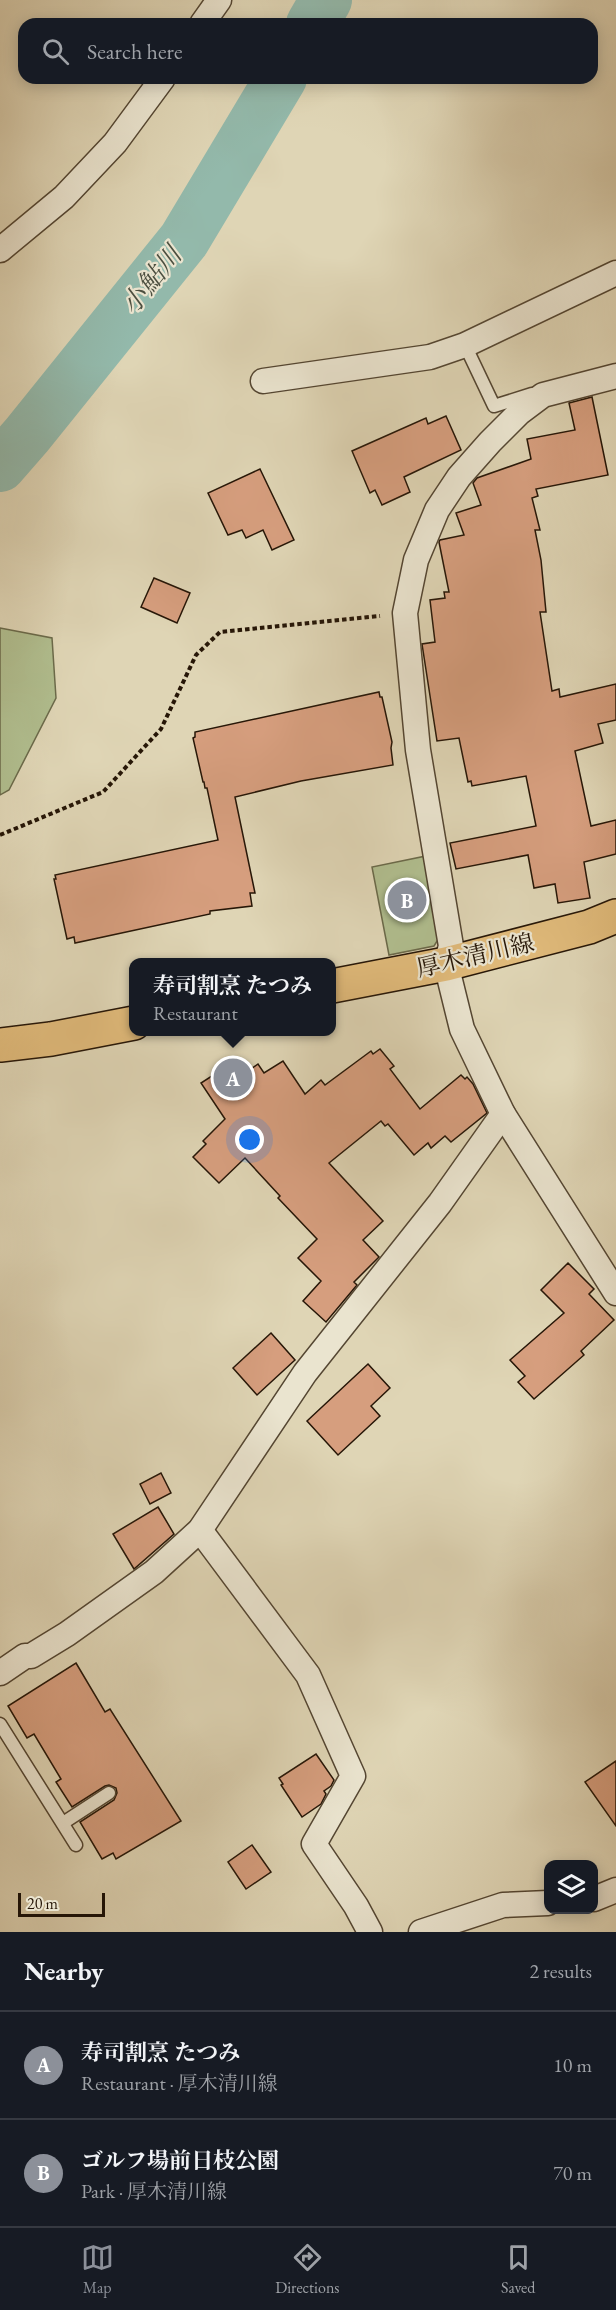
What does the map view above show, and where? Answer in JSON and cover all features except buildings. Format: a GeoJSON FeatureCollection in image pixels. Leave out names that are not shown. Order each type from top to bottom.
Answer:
{"type":"FeatureCollection","features":[{"type":"Feature","properties":{"kind":"main road","name":"厚木清川線"},"geometry":{"type":"LineString","coordinates":[[336,985],[446,964],[589,927],[616,916]]}},
{"type":"Feature","properties":{"kind":"main road"},"geometry":{"type":"LineString","coordinates":[[0,1045],[51,1039],[129,1024]]}},
{"type":"Feature","properties":{"kind":"street"},"geometry":{"type":"LineString","coordinates":[[206,18],[219,0]]}},
{"type":"Feature","properties":{"kind":"street"},"geometry":{"type":"LineString","coordinates":[[0,250],[64,197],[115,143],[159,84]]}},
{"type":"Feature","properties":{"kind":"street"},"geometry":{"type":"LineString","coordinates":[[263,381],[430,357],[465,345],[616,273]]}},
{"type":"Feature","properties":{"kind":"street"},"geometry":{"type":"LineString","coordinates":[[616,376],[543,396],[519,414],[490,442],[459,477],[437,510],[416,560],[405,613],[418,750],[451,946],[446,964],[462,1029],[503,1114],[616,1293]]}},
{"type":"Feature","properties":{"kind":"street"},"geometry":{"type":"LineString","coordinates":[[0,1673],[25,1656],[31,1656],[67,1634],[154,1572],[201,1530],[305,1373],[440,1203],[503,1114]]}},
{"type":"Feature","properties":{"kind":"street"},"geometry":{"type":"LineString","coordinates":[[201,1530],[308,1675],[353,1776],[314,1844],[356,1906],[370,1932]]}},
{"type":"Feature","properties":{"kind":"street"},"geometry":{"type":"LineString","coordinates":[[598,1897],[616,1890]]}},
{"type":"Feature","properties":{"kind":"street"},"geometry":{"type":"LineString","coordinates":[[421,1932],[503,1905],[544,1903]]}},
{"type":"Feature","properties":{"kind":"lane"},"geometry":{"type":"LineString","coordinates":[[465,345],[494,406],[532,394],[543,396]]}},
{"type":"Feature","properties":{"kind":"lane"},"geometry":{"type":"LineString","coordinates":[[0,1724],[76,1845]]}},
{"type":"Feature","properties":{"kind":"lane"},"geometry":{"type":"LineString","coordinates":[[63,1822],[109,1793]]}},
{"type":"Feature","properties":{"kind":"path"},"geometry":{"type":"LineString","coordinates":[[0,835],[103,792],[160,729],[196,655],[220,633],[405,613]]}},
{"type":"Feature","properties":{"kind":"green space"},"geometry":{"type":"Polygon","coordinates":[[[0,628],[52,638],[56,698],[9,790],[0,795],[0,628]]]}},
{"type":"Feature","properties":{"kind":"green space"},"geometry":{"type":"Polygon","coordinates":[[[426,856],[442,933],[434,946],[389,955],[372,867],[426,856]]]}},
{"type":"Feature","properties":{"kind":"waterway","name":"小鮎川"},"geometry":{"type":"LineString","coordinates":[[316,18],[326,0]]}},
{"type":"Feature","properties":{"kind":"waterway","name":"小鮎川"},"geometry":{"type":"LineString","coordinates":[[0,466],[184,240],[277,84]]}},
{"type":"Feature","properties":{"kind":"place","name":"ゴルフ場前日枝公園"},"geometry":{"type":"Point","coordinates":[407,900]}},
{"type":"Feature","properties":{"kind":"place","name":"寿司割烹 たつみ"},"geometry":{"type":"Point","coordinates":[233,1078]}}]}
